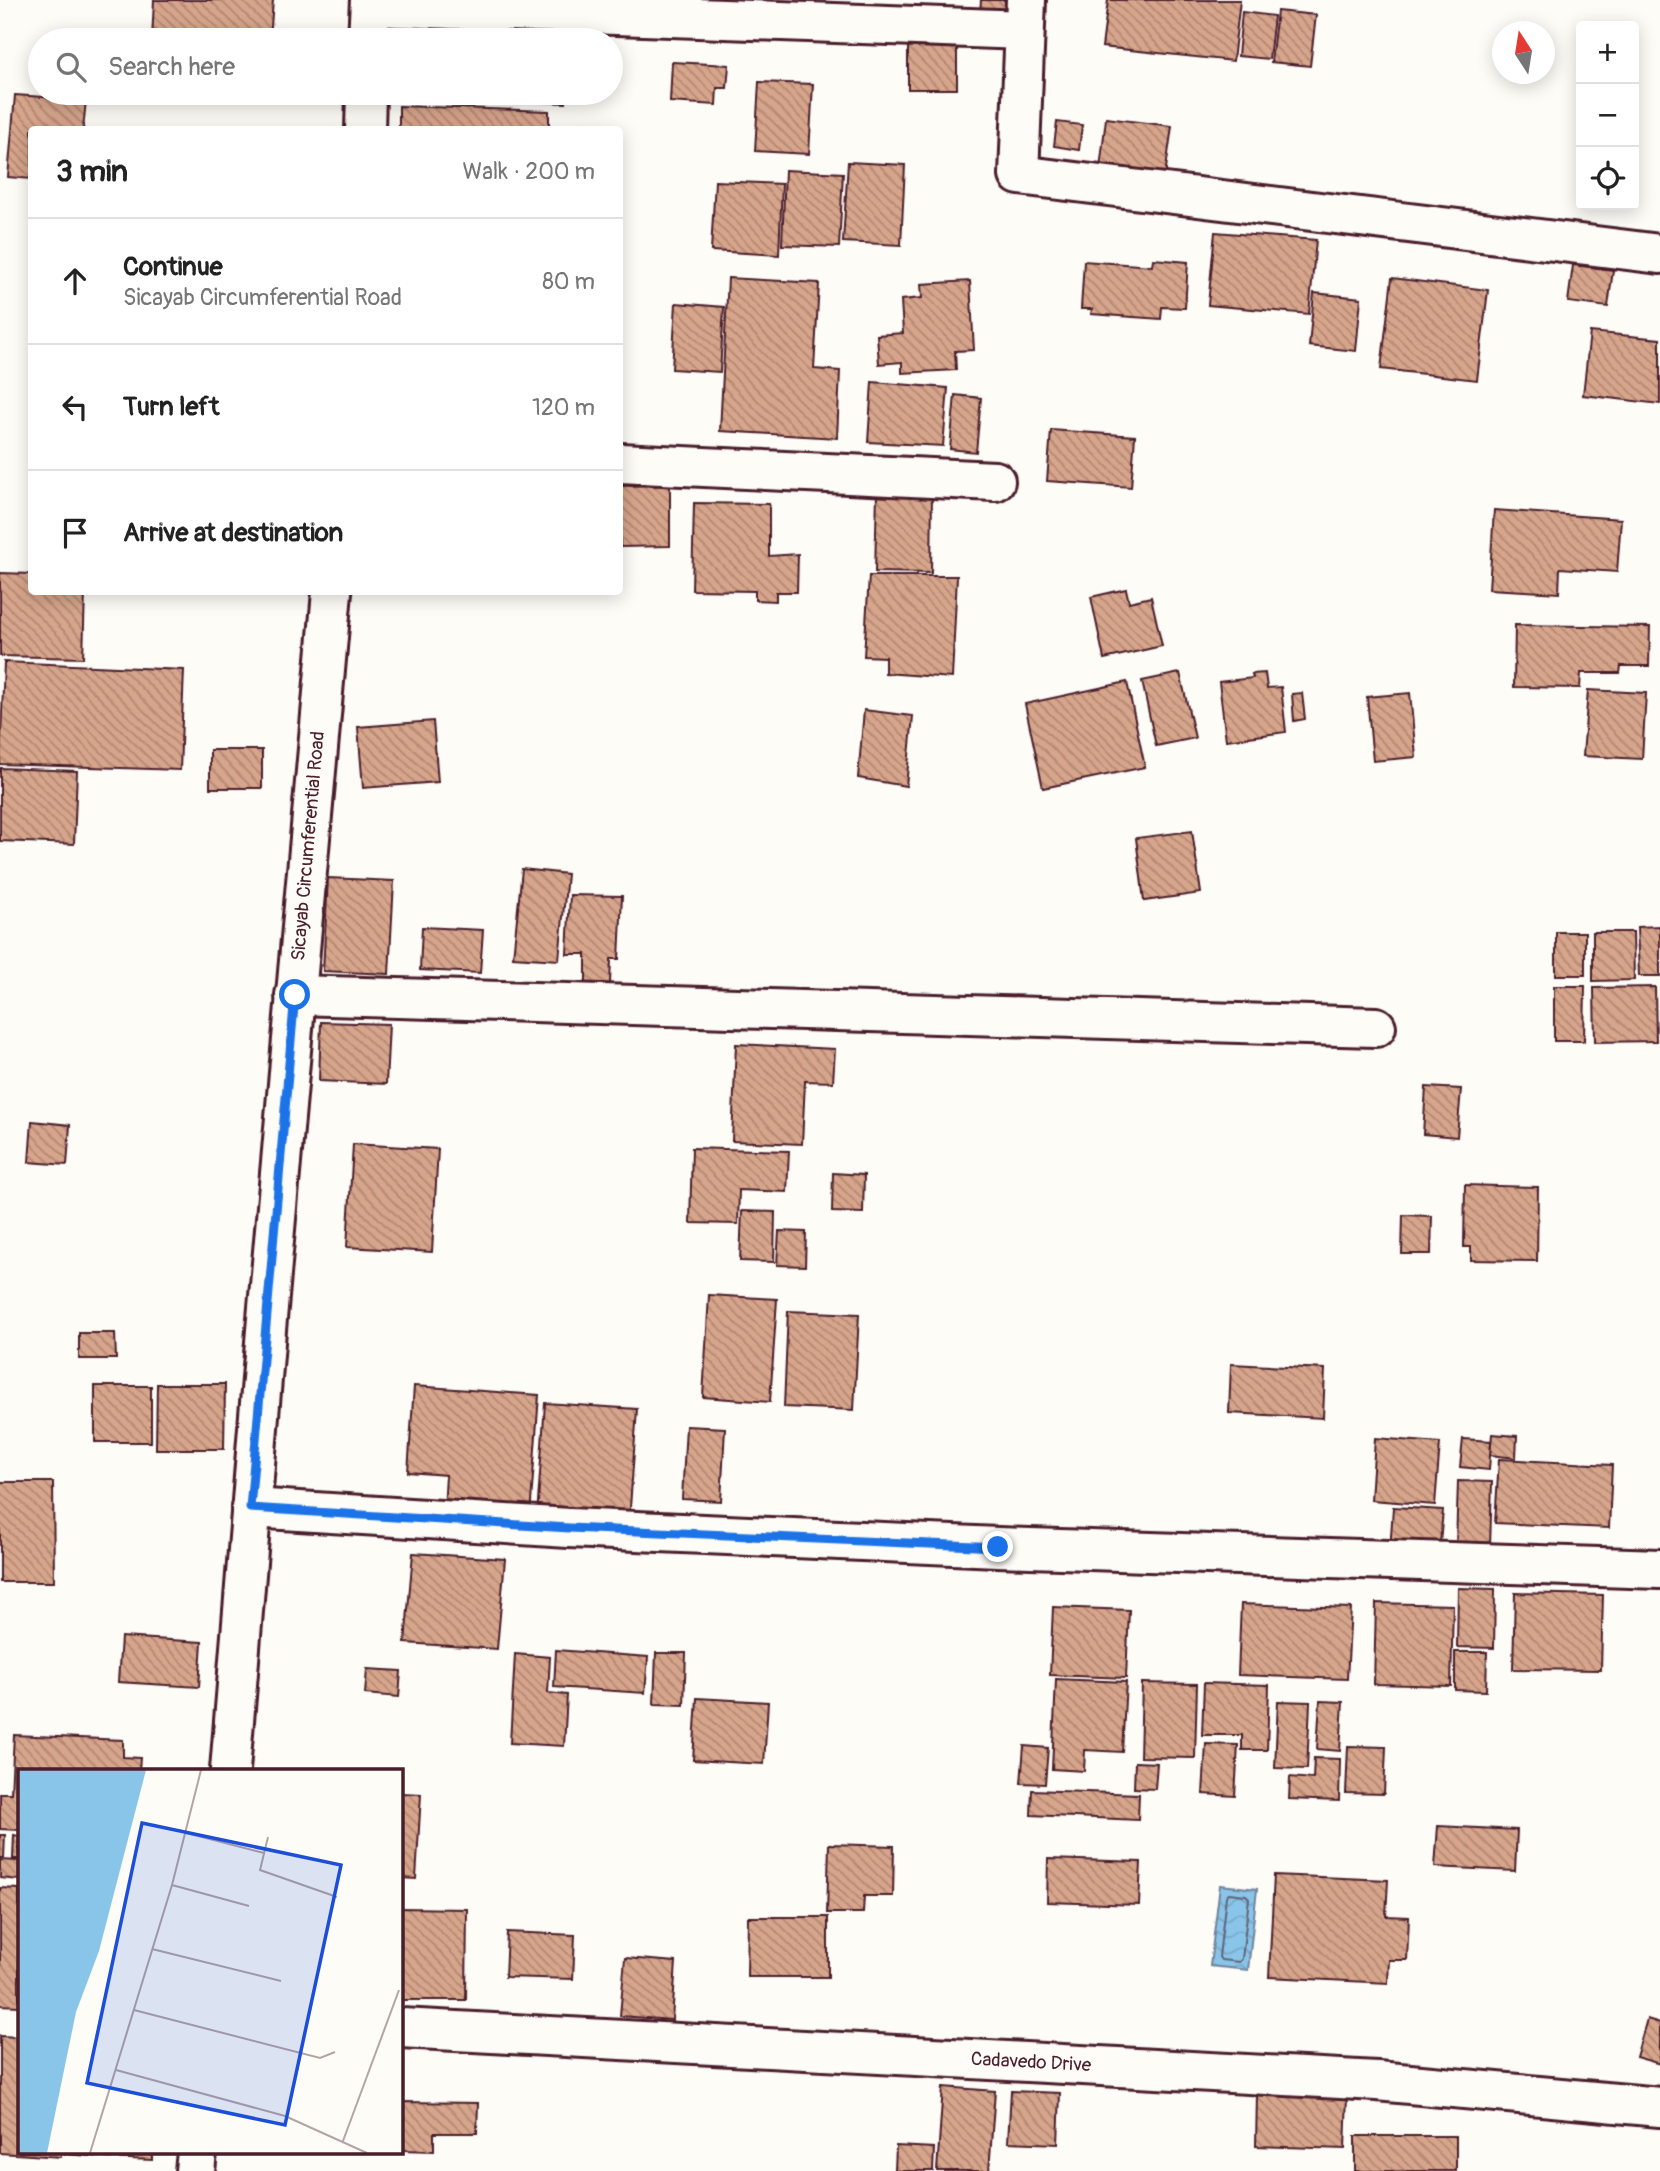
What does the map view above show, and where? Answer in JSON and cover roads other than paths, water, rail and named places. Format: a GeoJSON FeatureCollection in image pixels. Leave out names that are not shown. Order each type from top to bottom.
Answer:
{"type":"FeatureCollection","features":[{"type":"Feature","properties":{"kind":"street"},"geometry":{"type":"LineString","coordinates":[[369,15],[1025,15],[1019,175],[1660,254]]}},
{"type":"Feature","properties":{"kind":"street"},"geometry":{"type":"LineString","coordinates":[[365,126],[366,105]]}},
{"type":"Feature","properties":{"kind":"street"},"geometry":{"type":"LineString","coordinates":[[623,463],[995,481]]}},
{"type":"Feature","properties":{"kind":"street","name":"Sicayab Circumferential Road"},"geometry":{"type":"LineString","coordinates":[[230,1769],[250,1508],[332,595]]}},
{"type":"Feature","properties":{"kind":"street"},"geometry":{"type":"LineString","coordinates":[[295,995],[1376,1027]]}},
{"type":"Feature","properties":{"kind":"street"},"geometry":{"type":"LineString","coordinates":[[250,1508],[569,1528],[998,1547],[1660,1569]]}},
{"type":"Feature","properties":{"kind":"street","name":"Cadavedo Drive"},"geometry":{"type":"LineString","coordinates":[[402,2028],[1377,2081],[1660,2107]]}},
{"type":"Feature","properties":{"kind":"water"},"geometry":{"type":"Polygon","coordinates":[[[1220,1885],[1257,1889],[1248,1970],[1210,1966],[1220,1885]]]}}]}
